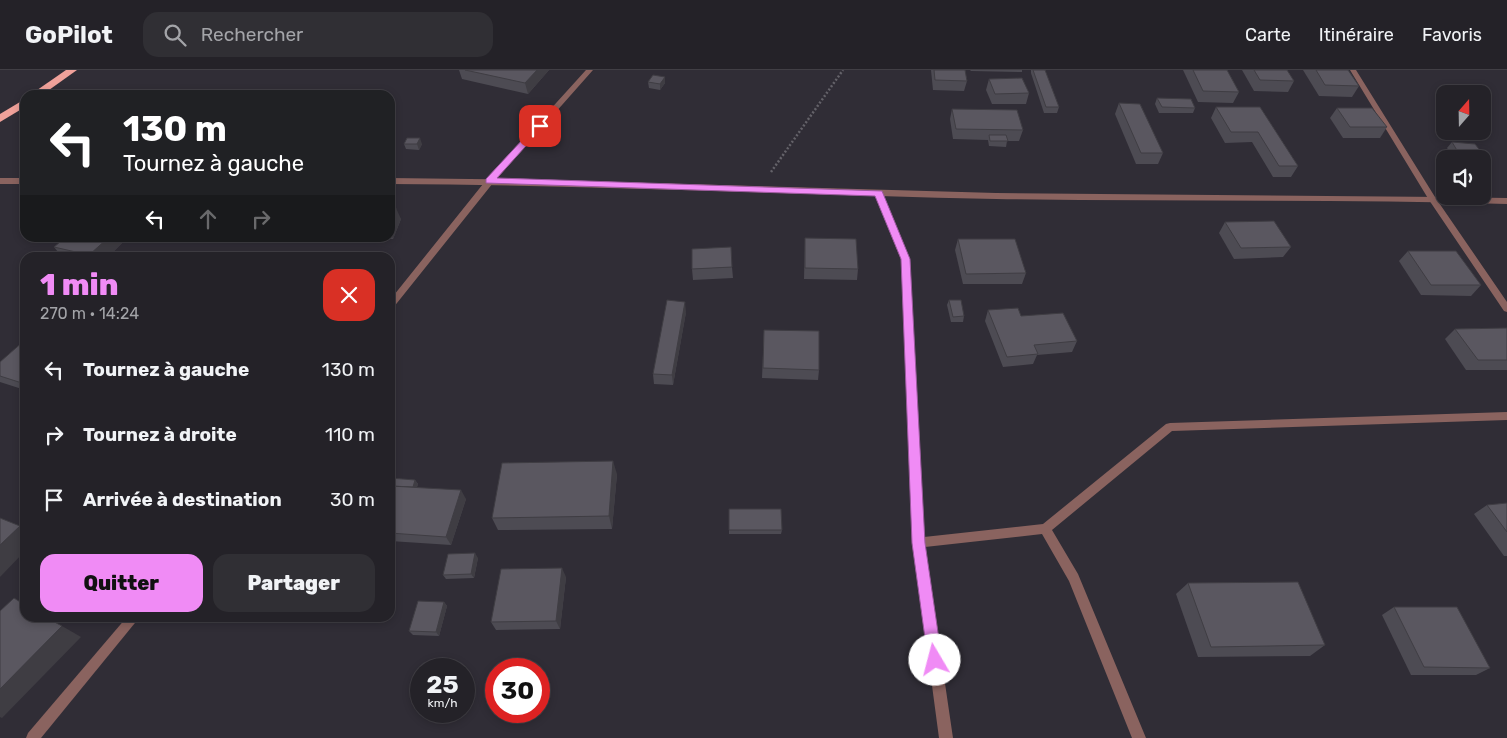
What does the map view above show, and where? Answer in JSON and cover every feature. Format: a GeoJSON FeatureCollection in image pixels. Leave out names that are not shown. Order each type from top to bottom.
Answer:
{"type":"FeatureCollection","features":[{"type":"Feature","properties":{"kind":"highway"},"geometry":{"type":"LineString","coordinates":[[42,90],[72,70]]}},
{"type":"Feature","properties":{"kind":"highway"},"geometry":{"type":"LineString","coordinates":[[0,119],[20,105]]}},
{"type":"Feature","properties":{"kind":"street"},"geometry":{"type":"LineString","coordinates":[[395,300],[490,181],[590,70]]}},
{"type":"Feature","properties":{"kind":"street"},"geometry":{"type":"LineString","coordinates":[[1353,70],[1432,198],[1507,310]]}},
{"type":"Feature","properties":{"kind":"street"},"geometry":{"type":"LineString","coordinates":[[0,182],[20,181]]}},
{"type":"Feature","properties":{"kind":"street"},"geometry":{"type":"LineString","coordinates":[[395,181],[490,181],[999,196],[1432,198],[1507,201]]}},
{"type":"Feature","properties":{"kind":"street"},"geometry":{"type":"LineString","coordinates":[[878,193],[906,259],[919,543],[946,738]]}},
{"type":"Feature","properties":{"kind":"street"},"geometry":{"type":"LineString","coordinates":[[919,543],[1045,529],[1170,428],[1507,416]]}},
{"type":"Feature","properties":{"kind":"street"},"geometry":{"type":"LineString","coordinates":[[1045,529],[1074,578],[1139,738]]}},
{"type":"Feature","properties":{"kind":"street"},"geometry":{"type":"LineString","coordinates":[[33,738],[129,622]]}},
{"type":"Feature","properties":{"kind":"path"},"geometry":{"type":"LineString","coordinates":[[759,190],[842,70]]}},
{"type":"Feature","properties":{"kind":"building"},"geometry":{"type":"Polygon","coordinates":[[[465,70],[537,70],[525,83],[465,70]]]}},
{"type":"Feature","properties":{"kind":"building"},"geometry":{"type":"Polygon","coordinates":[[[934,70],[965,70],[967,81],[935,80],[934,70]]]}},
{"type":"Feature","properties":{"kind":"building"},"geometry":{"type":"Polygon","coordinates":[[[1033,70],[1045,70],[1059,107],[1046,107],[1033,70]]]}},
{"type":"Feature","properties":{"kind":"building"},"geometry":{"type":"Polygon","coordinates":[[[1193,70],[1227,70],[1239,92],[1203,91],[1193,70]]]}},
{"type":"Feature","properties":{"kind":"building"},"geometry":{"type":"Polygon","coordinates":[[[1254,70],[1287,70],[1294,81],[1260,80],[1254,70]]]}},
{"type":"Feature","properties":{"kind":"building"},"geometry":{"type":"Polygon","coordinates":[[[1316,70],[1348,70],[1359,86],[1325,85],[1316,70]]]}},
{"type":"Feature","properties":{"kind":"building"},"geometry":{"type":"Polygon","coordinates":[[[653,75],[665,77],[660,84],[648,82],[653,75]]]}},
{"type":"Feature","properties":{"kind":"building"},"geometry":{"type":"Polygon","coordinates":[[[1022,78],[1029,93],[995,94],[989,79],[1022,78]]]}},
{"type":"Feature","properties":{"kind":"building"},"geometry":{"type":"Polygon","coordinates":[[[1157,98],[1191,99],[1195,108],[1162,107],[1157,98]]]}},
{"type":"Feature","properties":{"kind":"building"},"geometry":{"type":"Polygon","coordinates":[[[1119,103],[1140,104],[1163,153],[1141,153],[1119,103]]]}},
{"type":"Feature","properties":{"kind":"building"},"geometry":{"type":"Polygon","coordinates":[[[1216,107],[1260,107],[1298,166],[1279,166],[1258,132],[1231,132],[1216,107]]]}},
{"type":"Feature","properties":{"kind":"building"},"geometry":{"type":"Polygon","coordinates":[[[1337,108],[1372,108],[1387,127],[1350,127],[1337,108]]]}},
{"type":"Feature","properties":{"kind":"building"},"geometry":{"type":"Polygon","coordinates":[[[952,109],[1017,110],[1023,130],[956,129],[952,109]]]}},
{"type":"Feature","properties":{"kind":"building"},"geometry":{"type":"Polygon","coordinates":[[[989,135],[1006,135],[1008,141],[990,141],[989,135]]]}},
{"type":"Feature","properties":{"kind":"building"},"geometry":{"type":"Polygon","coordinates":[[[407,138],[420,138],[417,144],[404,144],[407,138]]]}},
{"type":"Feature","properties":{"kind":"building"},"geometry":{"type":"Polygon","coordinates":[[[1452,142],[1475,144],[1480,150],[1457,150],[1452,142]]]}},
{"type":"Feature","properties":{"kind":"building"},"geometry":{"type":"Polygon","coordinates":[[[1274,221],[1291,247],[1241,248],[1225,222],[1274,221]]]}},
{"type":"Feature","properties":{"kind":"building"},"geometry":{"type":"Polygon","coordinates":[[[805,238],[856,239],[858,269],[805,268],[805,238]]]}},
{"type":"Feature","properties":{"kind":"building"},"geometry":{"type":"Polygon","coordinates":[[[958,239],[1015,239],[1026,273],[966,274],[958,239]]]}},
{"type":"Feature","properties":{"kind":"building"},"geometry":{"type":"Polygon","coordinates":[[[60,242],[104,242],[92,252],[76,252],[54,247],[60,242]]]}},
{"type":"Feature","properties":{"kind":"building"},"geometry":{"type":"Polygon","coordinates":[[[731,247],[732,267],[692,269],[692,249],[731,247]]]}},
{"type":"Feature","properties":{"kind":"building"},"geometry":{"type":"Polygon","coordinates":[[[1408,251],[1456,251],[1481,285],[1431,285],[1408,251]]]}},
{"type":"Feature","properties":{"kind":"building"},"geometry":{"type":"Polygon","coordinates":[[[667,300],[685,302],[672,375],[653,374],[667,300]]]}},
{"type":"Feature","properties":{"kind":"building"},"geometry":{"type":"Polygon","coordinates":[[[949,300],[961,300],[964,316],[953,317],[949,300]]]}},
{"type":"Feature","properties":{"kind":"building"},"geometry":{"type":"Polygon","coordinates":[[[1018,308],[1021,316],[1063,313],[1077,341],[1034,345],[1038,354],[1007,357],[988,310],[1018,308]]]}},
{"type":"Feature","properties":{"kind":"building"},"geometry":{"type":"Polygon","coordinates":[[[1507,328],[1507,360],[1478,360],[1455,329],[1507,328]]]}},
{"type":"Feature","properties":{"kind":"building"},"geometry":{"type":"Polygon","coordinates":[[[764,330],[819,331],[819,370],[763,368],[764,330]]]}},
{"type":"Feature","properties":{"kind":"building"},"geometry":{"type":"Polygon","coordinates":[[[20,344],[20,382],[0,376],[0,362],[20,344]]]}},
{"type":"Feature","properties":{"kind":"building"},"geometry":{"type":"Polygon","coordinates":[[[613,461],[609,516],[492,518],[502,463],[613,461]]]}},
{"type":"Feature","properties":{"kind":"building"},"geometry":{"type":"Polygon","coordinates":[[[395,478],[415,480],[413,487],[395,486],[395,478]]]}},
{"type":"Feature","properties":{"kind":"building"},"geometry":{"type":"Polygon","coordinates":[[[395,486],[461,490],[446,537],[395,533],[395,486]]]}},
{"type":"Feature","properties":{"kind":"building"},"geometry":{"type":"Polygon","coordinates":[[[1507,503],[1507,532],[1487,505],[1507,503]]]}},
{"type":"Feature","properties":{"kind":"building"},"geometry":{"type":"Polygon","coordinates":[[[729,509],[781,509],[782,530],[729,530],[729,509]]]}},
{"type":"Feature","properties":{"kind":"building"},"geometry":{"type":"Polygon","coordinates":[[[0,518],[20,526],[0,545],[0,518]]]}},
{"type":"Feature","properties":{"kind":"building"},"geometry":{"type":"Polygon","coordinates":[[[475,553],[471,574],[443,575],[448,554],[475,553]]]}},
{"type":"Feature","properties":{"kind":"building"},"geometry":{"type":"Polygon","coordinates":[[[562,568],[556,621],[491,622],[501,569],[562,568]]]}},
{"type":"Feature","properties":{"kind":"building"},"geometry":{"type":"Polygon","coordinates":[[[1298,582],[1325,645],[1211,647],[1188,583],[1298,582]]]}},
{"type":"Feature","properties":{"kind":"building"},"geometry":{"type":"Polygon","coordinates":[[[14,598],[20,602],[20,622],[54,622],[62,626],[0,689],[0,611],[14,598]]]}},
{"type":"Feature","properties":{"kind":"building"},"geometry":{"type":"Polygon","coordinates":[[[418,601],[444,602],[436,632],[409,631],[418,601]]]}},
{"type":"Feature","properties":{"kind":"building"},"geometry":{"type":"Polygon","coordinates":[[[1394,607],[1457,607],[1490,668],[1424,667],[1394,607]]]}},
{"type":"Feature","properties":{"kind":"route"},"geometry":{"type":"LineString","coordinates":[[540,126],[490,181],[878,193],[906,259],[919,543],[935,660]]}}]}
